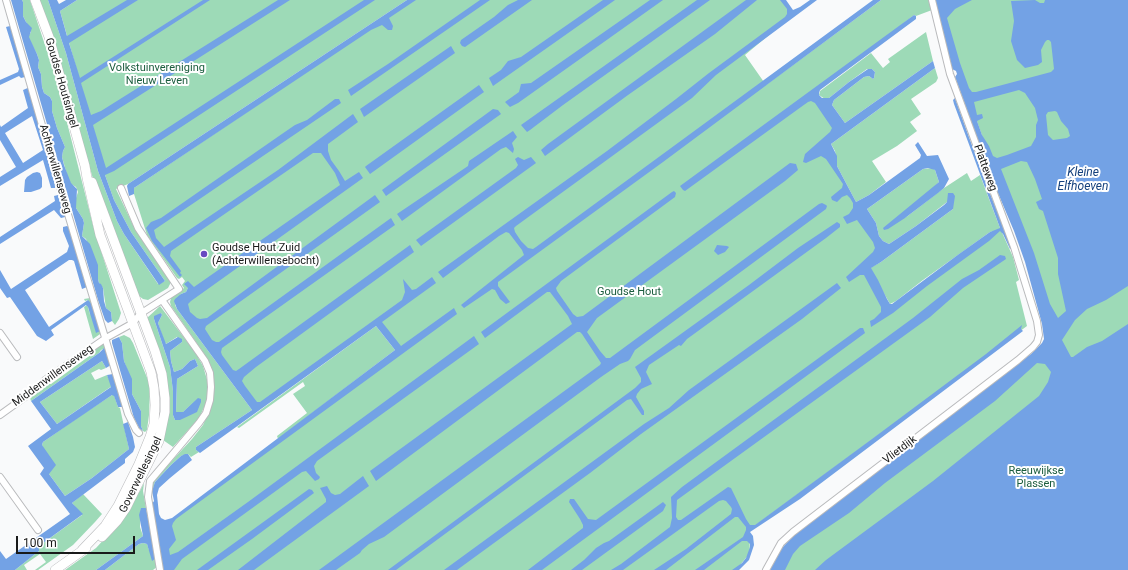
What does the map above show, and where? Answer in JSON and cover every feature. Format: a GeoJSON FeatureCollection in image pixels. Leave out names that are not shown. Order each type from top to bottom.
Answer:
{"type":"FeatureCollection","features":[{"type":"Feature","properties":{"kind":"main road","name":"Goudse Houtsingel"},"geometry":{"type":"LineString","coordinates":[[35,0],[48,37],[85,166],[140,314]]}},
{"type":"Feature","properties":{"kind":"main road","name":"Goudse Houtsingel"},"geometry":{"type":"LineString","coordinates":[[85,166],[86,178],[100,234],[133,323]]}},
{"type":"Feature","properties":{"kind":"main road","name":"Goverwellesingel"},"geometry":{"type":"LineString","coordinates":[[82,550],[91,546],[117,521],[126,508],[159,441],[165,412],[162,374],[155,351],[140,314]]}},
{"type":"Feature","properties":{"kind":"main road","name":"Goverwellesingel"},"geometry":{"type":"LineString","coordinates":[[55,570],[82,550],[105,526],[118,506],[139,464],[150,437],[154,424],[155,405],[151,372],[133,323]]}},
{"type":"Feature","properties":{"kind":"street","name":"Achterwillenseweg"},"geometry":{"type":"LineString","coordinates":[[6,0],[128,414],[139,433]]}},
{"type":"Feature","properties":{"kind":"street","name":"Platteweg"},"geometry":{"type":"LineString","coordinates":[[932,0],[950,74],[1014,247],[1037,321],[1039,335]]}},
{"type":"Feature","properties":{"kind":"street"},"geometry":{"type":"LineString","coordinates":[[106,338],[133,323],[140,314],[179,289],[138,228],[121,188]]}},
{"type":"Feature","properties":{"kind":"street"},"geometry":{"type":"LineString","coordinates":[[160,570],[148,497],[150,481],[199,424],[206,413],[210,400],[211,387],[210,374],[205,361],[162,300]]}},
{"type":"Feature","properties":{"kind":"street"},"geometry":{"type":"LineString","coordinates":[[0,333],[17,357]]}},
{"type":"Feature","properties":{"kind":"street","name":"Vlietdijk"},"geometry":{"type":"LineString","coordinates":[[766,570],[781,543],[793,532],[1018,360],[1033,347],[1037,342],[1039,335]]}},
{"type":"Feature","properties":{"kind":"street","name":"Middenwillenseweg"},"geometry":{"type":"LineString","coordinates":[[0,415],[39,387],[45,380],[106,338]]}},
{"type":"Feature","properties":{"kind":"street"},"geometry":{"type":"LineString","coordinates":[[0,477],[38,530]]}},
{"type":"Feature","properties":{"kind":"green space"},"geometry":{"type":"Polygon","coordinates":[[[22,0],[30,0],[55,75],[94,229],[121,313],[115,325],[112,321],[111,312],[106,308],[103,288],[99,283],[98,273],[86,239],[82,236],[84,223],[76,208],[76,198],[78,192],[76,187],[71,184],[68,178],[62,157],[65,147],[52,111],[52,101],[50,97],[44,93],[42,87],[41,74],[38,67],[39,60],[28,37],[31,32],[23,16],[22,0]]]}},
{"type":"Feature","properties":{"kind":"green space","name":"Volkstuinvereniging Nieuw Leven"},"geometry":{"type":"Polygon","coordinates":[[[39,0],[48,0],[66,53],[98,171],[117,221],[124,234],[158,284],[165,281],[131,232],[114,200],[105,175],[105,169],[60,11],[77,0],[407,0],[128,184],[116,189],[133,225],[171,282],[168,288],[148,300],[139,296],[95,186],[61,65],[39,0]]]}},
{"type":"Feature","properties":{"kind":"green space","name":"Goudse Hout"},"geometry":{"type":"Polygon","coordinates":[[[413,0],[784,0],[794,14],[745,55],[766,85],[881,0],[930,0],[932,10],[916,16],[914,15],[815,93],[836,131],[823,143],[882,250],[865,267],[890,310],[999,230],[990,232],[890,304],[870,268],[881,262],[953,209],[947,202],[916,226],[889,244],[883,241],[879,236],[876,223],[867,209],[923,169],[932,168],[935,170],[939,182],[905,218],[944,188],[967,173],[971,181],[980,175],[1000,228],[1013,257],[1019,280],[1016,282],[1027,326],[749,530],[750,553],[736,570],[163,570],[160,530],[399,351],[377,322],[254,411],[183,309],[188,288],[186,292],[181,294],[175,305],[177,309],[252,410],[196,447],[196,450],[199,452],[191,457],[188,454],[181,456],[155,482],[152,494],[149,492],[150,487],[155,479],[203,425],[210,410],[214,393],[214,379],[212,369],[205,355],[171,306],[171,298],[184,288],[182,285],[185,281],[182,277],[179,279],[177,278],[147,235],[134,194],[134,188],[413,0]]]}},
{"type":"Feature","properties":{"kind":"green space","name":"Reeuwijkse Plassen"},"geometry":{"type":"Polygon","coordinates":[[[944,0],[1128,0],[1128,570],[780,570],[793,546],[1050,342],[1045,311],[941,21],[944,0]]]}},
{"type":"Feature","properties":{"kind":"green space"},"geometry":{"type":"Polygon","coordinates":[[[926,32],[933,61],[845,123],[832,105],[834,100],[864,77],[869,76],[873,79],[875,72],[872,69],[867,69],[829,98],[825,99],[819,95],[820,91],[871,53],[883,68],[890,62],[888,59],[926,32]]]}},
{"type":"Feature","properties":{"kind":"green space"},"geometry":{"type":"Polygon","coordinates":[[[935,68],[938,78],[936,82],[911,99],[921,114],[910,122],[917,131],[897,146],[872,161],[886,182],[869,195],[856,202],[837,166],[835,151],[831,144],[935,68]]]}},
{"type":"Feature","properties":{"kind":"green space"},"geometry":{"type":"Polygon","coordinates":[[[84,299],[92,299],[103,332],[93,339],[84,307],[87,305],[90,315],[88,300],[85,301],[84,299]]]}},
{"type":"Feature","properties":{"kind":"green space"},"geometry":{"type":"Polygon","coordinates":[[[160,306],[195,352],[203,366],[208,383],[207,401],[199,418],[173,447],[163,440],[168,415],[147,318],[160,306]],[[161,313],[154,319],[170,367],[173,391],[173,415],[175,420],[198,398],[183,412],[176,412],[177,379],[198,366],[195,359],[190,361],[182,369],[174,372],[170,351],[182,342],[177,337],[166,344],[158,323],[162,315],[161,313]]]}},
{"type":"Feature","properties":{"kind":"green space"},"geometry":{"type":"Polygon","coordinates":[[[376,326],[395,350],[278,439],[277,436],[307,413],[293,394],[305,386],[303,382],[239,428],[237,427],[376,326]]]}},
{"type":"Feature","properties":{"kind":"green space"},"geometry":{"type":"Polygon","coordinates":[[[124,335],[130,338],[133,343],[148,380],[150,389],[149,415],[147,430],[145,432],[141,426],[141,411],[132,394],[132,383],[124,361],[122,343],[119,337],[124,335]]]}},
{"type":"Feature","properties":{"kind":"green space"},"geometry":{"type":"Polygon","coordinates":[[[101,345],[108,347],[101,350],[99,353],[31,401],[30,398],[42,390],[47,384],[51,384],[92,354],[93,351],[101,345]]]}},
{"type":"Feature","properties":{"kind":"green space"},"geometry":{"type":"Polygon","coordinates":[[[102,361],[106,368],[101,370],[99,369],[91,373],[95,380],[107,375],[112,386],[57,424],[40,402],[102,361]]]}},
{"type":"Feature","properties":{"kind":"green space"},"geometry":{"type":"Polygon","coordinates":[[[114,395],[118,407],[120,408],[129,449],[92,478],[65,496],[49,474],[42,445],[43,442],[114,395]]]}},
{"type":"Feature","properties":{"kind":"green space"},"geometry":{"type":"Polygon","coordinates":[[[144,483],[143,491],[146,508],[141,508],[140,527],[143,536],[96,570],[65,570],[96,548],[109,534],[140,491],[144,483]]]}},
{"type":"Feature","properties":{"kind":"green space"},"geometry":{"type":"Polygon","coordinates":[[[83,494],[102,514],[95,522],[73,545],[38,570],[35,570],[46,562],[40,554],[24,565],[27,570],[15,570],[39,551],[39,546],[82,515],[72,503],[83,494]]]}},
{"type":"Feature","properties":{"kind":"green space"},"geometry":{"type":"Polygon","coordinates":[[[139,544],[147,544],[149,550],[156,558],[158,566],[153,570],[105,570],[139,544]]]}},
{"type":"Feature","properties":{"kind":"water"},"geometry":{"type":"Polygon","coordinates":[[[11,0],[22,0],[23,16],[32,28],[29,37],[39,60],[38,67],[41,74],[42,87],[44,93],[50,97],[52,101],[52,111],[65,147],[62,157],[64,165],[71,183],[77,189],[76,208],[84,223],[82,236],[90,244],[98,265],[98,279],[103,288],[106,308],[111,312],[112,321],[108,323],[105,320],[98,300],[11,0]]]}},
{"type":"Feature","properties":{"kind":"water"},"geometry":{"type":"Polygon","coordinates":[[[48,0],[57,0],[59,4],[66,0],[77,0],[60,11],[67,36],[127,0],[138,0],[69,43],[80,78],[203,0],[210,0],[81,83],[91,115],[101,111],[278,0],[290,0],[93,125],[106,168],[364,0],[375,0],[114,171],[105,175],[114,200],[131,232],[165,281],[159,285],[124,234],[117,221],[98,171],[66,53],[48,0]]]}},
{"type":"Feature","properties":{"kind":"water"},"geometry":{"type":"Polygon","coordinates":[[[407,0],[416,0],[389,18],[393,26],[392,30],[388,30],[382,25],[371,30],[134,188],[134,194],[129,196],[128,184],[407,0]]]}},
{"type":"Feature","properties":{"kind":"water"},"geometry":{"type":"Polygon","coordinates":[[[480,0],[490,0],[351,96],[348,90],[480,0]]]}},
{"type":"Feature","properties":{"kind":"water"},"geometry":{"type":"Polygon","coordinates":[[[518,0],[532,0],[465,47],[462,46],[460,43],[461,40],[494,17],[508,5],[518,0]]]}},
{"type":"Feature","properties":{"kind":"water"},"geometry":{"type":"Polygon","coordinates":[[[603,0],[615,0],[493,86],[489,78],[501,70],[508,61],[521,57],[603,0]]]}},
{"type":"Feature","properties":{"kind":"water"},"geometry":{"type":"Polygon","coordinates":[[[650,0],[663,0],[518,103],[510,107],[505,102],[519,92],[521,84],[531,83],[650,0]]]}},
{"type":"Feature","properties":{"kind":"water"},"geometry":{"type":"Polygon","coordinates":[[[697,0],[710,0],[527,132],[521,125],[697,0]]]}},
{"type":"Feature","properties":{"kind":"water"},"geometry":{"type":"Polygon","coordinates":[[[746,0],[757,0],[715,34],[545,156],[541,150],[548,144],[746,0]]]}},
{"type":"Feature","properties":{"kind":"water"},"geometry":{"type":"Polygon","coordinates":[[[780,0],[786,0],[793,10],[810,0],[817,0],[716,75],[692,98],[516,226],[514,228],[515,232],[521,241],[528,248],[533,249],[536,247],[873,0],[881,0],[498,282],[498,286],[510,302],[506,304],[500,299],[495,290],[492,289],[464,308],[461,305],[524,255],[522,250],[509,233],[506,232],[443,278],[438,272],[607,151],[785,17],[787,14],[787,9],[780,0]]]}},
{"type":"Feature","properties":{"kind":"water","name":"Reeuwijkse Plassen"},"geometry":{"type":"Polygon","coordinates":[[[935,0],[972,0],[955,9],[947,18],[969,88],[972,92],[976,92],[1051,72],[1054,69],[1051,42],[1049,40],[1045,42],[1041,50],[1042,62],[1038,65],[1025,68],[1017,60],[1011,41],[1014,21],[1011,1],[1035,0],[1040,3],[1044,3],[1045,0],[1128,0],[1128,286],[1106,300],[1087,309],[1075,320],[1062,340],[1071,357],[1073,357],[1087,347],[1102,341],[1128,324],[1128,570],[815,570],[826,560],[933,481],[1039,396],[1048,382],[1051,372],[1045,364],[1037,363],[995,401],[885,483],[849,513],[800,546],[793,554],[785,570],[770,570],[781,549],[798,531],[1031,354],[1044,339],[1042,324],[1025,262],[1014,231],[992,179],[955,77],[957,74],[956,71],[952,69],[935,0]],[[1019,90],[974,102],[977,115],[982,114],[983,118],[977,121],[982,135],[993,156],[997,158],[1031,146],[1036,137],[1036,125],[1038,120],[1035,108],[1025,93],[1019,90]],[[1048,112],[1046,115],[1048,135],[1053,140],[1067,138],[1070,136],[1068,129],[1061,121],[1057,112],[1048,112]],[[1021,161],[1001,169],[1034,253],[1050,304],[1058,318],[1066,311],[1058,274],[1058,258],[1043,211],[1039,209],[1036,202],[1042,199],[1035,179],[1027,162],[1021,161]]]}},
{"type":"Feature","properties":{"kind":"water"},"geometry":{"type":"Polygon","coordinates":[[[914,15],[916,16],[916,19],[820,90],[819,93],[822,98],[829,98],[868,69],[872,69],[875,72],[873,79],[869,76],[864,77],[834,100],[832,105],[845,123],[933,61],[935,68],[831,144],[837,156],[837,166],[856,202],[869,195],[920,158],[921,155],[915,145],[918,142],[927,156],[938,155],[949,179],[944,188],[938,193],[905,218],[884,230],[883,228],[939,182],[935,170],[928,168],[923,169],[867,209],[876,223],[879,236],[883,241],[889,244],[944,205],[947,202],[948,193],[953,193],[955,196],[953,209],[871,268],[887,299],[890,304],[892,304],[990,232],[1000,228],[954,104],[953,100],[955,98],[983,176],[1012,248],[1010,249],[1000,231],[989,241],[893,313],[871,327],[870,321],[881,312],[881,307],[864,275],[860,275],[849,282],[846,277],[873,252],[875,248],[873,242],[857,220],[847,224],[843,217],[849,214],[853,208],[853,203],[850,198],[847,195],[842,197],[837,202],[832,200],[831,197],[842,188],[843,184],[826,159],[821,156],[806,163],[803,162],[805,154],[830,132],[832,128],[815,103],[811,101],[808,102],[685,191],[680,186],[914,15]]]}},
{"type":"Feature","properties":{"kind":"water"},"geometry":{"type":"Polygon","coordinates":[[[10,26],[25,77],[21,78],[19,76],[0,85],[0,80],[18,72],[19,69],[6,27],[10,26]]]}},
{"type":"Feature","properties":{"kind":"water"},"geometry":{"type":"Polygon","coordinates":[[[451,46],[455,53],[364,117],[360,109],[451,46]]]}},
{"type":"Feature","properties":{"kind":"water"},"geometry":{"type":"Polygon","coordinates":[[[479,85],[484,92],[370,174],[365,167],[366,166],[479,85]]]}},
{"type":"Feature","properties":{"kind":"water"},"geometry":{"type":"Polygon","coordinates":[[[30,87],[57,185],[55,188],[51,188],[43,160],[0,186],[0,177],[16,167],[0,140],[0,125],[1,127],[28,108],[23,90],[30,87]],[[32,116],[5,133],[23,163],[43,150],[32,116]]]}},
{"type":"Feature","properties":{"kind":"water"},"geometry":{"type":"Polygon","coordinates":[[[335,99],[339,99],[341,103],[154,230],[156,238],[164,247],[278,170],[353,114],[358,122],[328,144],[328,151],[331,160],[345,181],[359,172],[363,178],[191,301],[188,304],[190,312],[197,318],[207,318],[375,195],[380,202],[206,326],[205,329],[212,340],[219,342],[391,218],[395,225],[222,348],[222,355],[233,370],[236,371],[410,245],[414,252],[256,367],[244,377],[242,381],[245,386],[257,402],[260,402],[402,300],[405,292],[403,279],[412,290],[416,289],[432,277],[436,283],[382,322],[401,346],[454,308],[457,314],[176,519],[172,526],[176,540],[169,549],[170,555],[178,552],[248,502],[474,336],[479,344],[317,461],[314,466],[316,473],[320,477],[319,479],[315,481],[306,471],[302,472],[182,559],[174,570],[163,570],[152,504],[154,501],[152,491],[155,482],[171,465],[185,454],[188,454],[192,460],[159,488],[157,495],[159,514],[161,518],[165,520],[172,518],[395,350],[376,326],[200,453],[196,450],[196,447],[252,410],[177,309],[174,301],[175,299],[186,292],[188,288],[184,284],[188,281],[194,287],[340,185],[335,173],[321,153],[313,153],[171,251],[170,256],[181,271],[180,273],[182,275],[180,277],[152,241],[146,228],[151,222],[161,218],[295,125],[307,120],[335,99]]]}},
{"type":"Feature","properties":{"kind":"water"},"geometry":{"type":"Polygon","coordinates":[[[493,109],[498,110],[501,114],[386,196],[382,190],[493,109]]]}},
{"type":"Feature","properties":{"kind":"water"},"geometry":{"type":"Polygon","coordinates":[[[513,131],[517,137],[512,143],[514,149],[513,153],[506,147],[501,149],[402,221],[397,214],[468,166],[469,161],[513,131]]]}},
{"type":"Feature","properties":{"kind":"water"},"geometry":{"type":"Polygon","coordinates":[[[518,157],[524,160],[531,157],[536,163],[421,246],[416,240],[516,168],[518,165],[515,159],[518,157]]]}},
{"type":"Feature","properties":{"kind":"water"},"geometry":{"type":"Polygon","coordinates":[[[790,163],[796,164],[798,170],[785,181],[597,318],[587,332],[600,351],[606,358],[610,358],[819,204],[822,203],[826,205],[826,209],[635,350],[628,361],[620,364],[601,377],[384,537],[369,544],[360,553],[336,570],[319,570],[601,363],[582,334],[577,332],[376,481],[370,471],[572,324],[568,316],[550,292],[547,292],[485,338],[481,332],[674,191],[676,193],[675,197],[561,281],[556,288],[557,291],[573,314],[577,317],[583,316],[790,163]]]}},
{"type":"Feature","properties":{"kind":"water"},"geometry":{"type":"Polygon","coordinates":[[[33,173],[40,173],[42,178],[42,187],[31,192],[24,192],[25,180],[33,173]]]}},
{"type":"Feature","properties":{"kind":"water"},"geometry":{"type":"Polygon","coordinates":[[[58,195],[66,213],[65,217],[61,218],[54,210],[0,244],[0,237],[55,201],[54,196],[58,195]]]}},
{"type":"Feature","properties":{"kind":"water"},"geometry":{"type":"Polygon","coordinates":[[[837,222],[840,224],[840,227],[826,238],[687,339],[681,346],[679,345],[649,365],[646,372],[652,384],[641,389],[636,397],[644,411],[644,415],[642,415],[631,399],[627,400],[396,570],[388,570],[635,388],[641,382],[641,378],[635,367],[798,248],[837,222]]]}},
{"type":"Feature","properties":{"kind":"water"},"geometry":{"type":"Polygon","coordinates":[[[63,227],[69,227],[87,287],[82,289],[74,261],[69,260],[25,290],[49,327],[88,300],[91,303],[100,331],[96,333],[88,307],[86,305],[51,330],[54,335],[46,341],[37,336],[10,297],[7,298],[0,288],[0,270],[11,289],[67,252],[69,246],[63,231],[63,227]]]}},
{"type":"Feature","properties":{"kind":"water"},"geometry":{"type":"Polygon","coordinates":[[[717,245],[729,247],[725,252],[718,255],[714,251],[717,245]]]}},
{"type":"Feature","properties":{"kind":"water"},"geometry":{"type":"Polygon","coordinates":[[[1000,255],[1005,256],[1006,259],[963,288],[930,317],[677,500],[676,517],[678,520],[681,520],[728,487],[731,488],[750,525],[755,525],[986,354],[1022,325],[1021,329],[1023,331],[800,499],[750,532],[753,536],[754,545],[749,560],[739,570],[732,570],[746,558],[750,547],[750,544],[747,541],[742,541],[704,570],[695,570],[743,537],[746,527],[738,517],[735,517],[666,570],[654,570],[686,549],[731,514],[731,507],[726,501],[723,500],[719,501],[623,570],[611,570],[670,527],[672,518],[671,497],[682,487],[913,318],[962,279],[979,270],[1000,255]]]}},
{"type":"Feature","properties":{"kind":"water"},"geometry":{"type":"Polygon","coordinates":[[[837,283],[841,288],[802,319],[641,434],[457,570],[444,570],[644,424],[669,408],[689,390],[837,283]]]}},
{"type":"Feature","properties":{"kind":"water"},"geometry":{"type":"Polygon","coordinates":[[[161,313],[162,315],[158,323],[166,344],[178,337],[182,339],[182,342],[170,351],[174,372],[182,369],[190,361],[195,359],[198,366],[177,379],[176,412],[183,412],[198,398],[201,399],[197,412],[180,420],[175,420],[173,415],[173,391],[170,367],[154,319],[154,316],[161,313]]]}},
{"type":"Feature","properties":{"kind":"water"},"geometry":{"type":"Polygon","coordinates":[[[860,328],[863,328],[865,333],[542,570],[528,570],[583,528],[580,519],[569,502],[570,499],[574,499],[588,519],[596,520],[860,328]]]}},
{"type":"Feature","properties":{"kind":"water"},"geometry":{"type":"Polygon","coordinates":[[[119,337],[122,343],[124,361],[132,379],[132,394],[141,411],[141,426],[143,431],[139,428],[134,418],[112,343],[112,340],[119,337]]]}},
{"type":"Feature","properties":{"kind":"water"},"geometry":{"type":"Polygon","coordinates":[[[106,348],[111,365],[106,368],[102,361],[40,402],[57,424],[111,387],[107,375],[113,374],[123,404],[122,407],[118,407],[114,396],[112,395],[43,442],[42,445],[56,465],[49,474],[65,496],[92,478],[129,449],[123,424],[128,422],[135,447],[133,452],[125,459],[125,463],[72,503],[83,514],[39,546],[39,551],[15,570],[0,570],[0,551],[6,559],[70,514],[40,474],[44,468],[28,446],[51,429],[31,401],[106,348]]]}},
{"type":"Feature","properties":{"kind":"water"},"geometry":{"type":"Polygon","coordinates":[[[363,476],[369,486],[254,570],[238,570],[326,502],[320,488],[327,486],[331,493],[335,495],[340,494],[363,476]]]}},
{"type":"Feature","properties":{"kind":"water"},"geometry":{"type":"Polygon","coordinates":[[[309,489],[314,493],[252,539],[208,570],[197,570],[309,489]]]}},
{"type":"Feature","properties":{"kind":"water"},"geometry":{"type":"Polygon","coordinates":[[[663,502],[666,505],[663,511],[582,570],[571,570],[596,548],[609,541],[663,502]]]}},
{"type":"Feature","properties":{"kind":"water"},"geometry":{"type":"Polygon","coordinates":[[[141,508],[146,508],[156,558],[152,561],[147,544],[143,543],[139,544],[105,570],[96,570],[143,536],[139,515],[141,508]]]}},
{"type":"Feature","properties":{"kind":"place","name":"Goudse Hout Zuid (Achterwillensebocht)"},"geometry":{"type":"Point","coordinates":[204,254]}},
{"type":"Feature","properties":{"kind":"water label","name":"Kleine Elfhoeven"},"geometry":{"type":"Point","coordinates":[1083,180]}}]}
